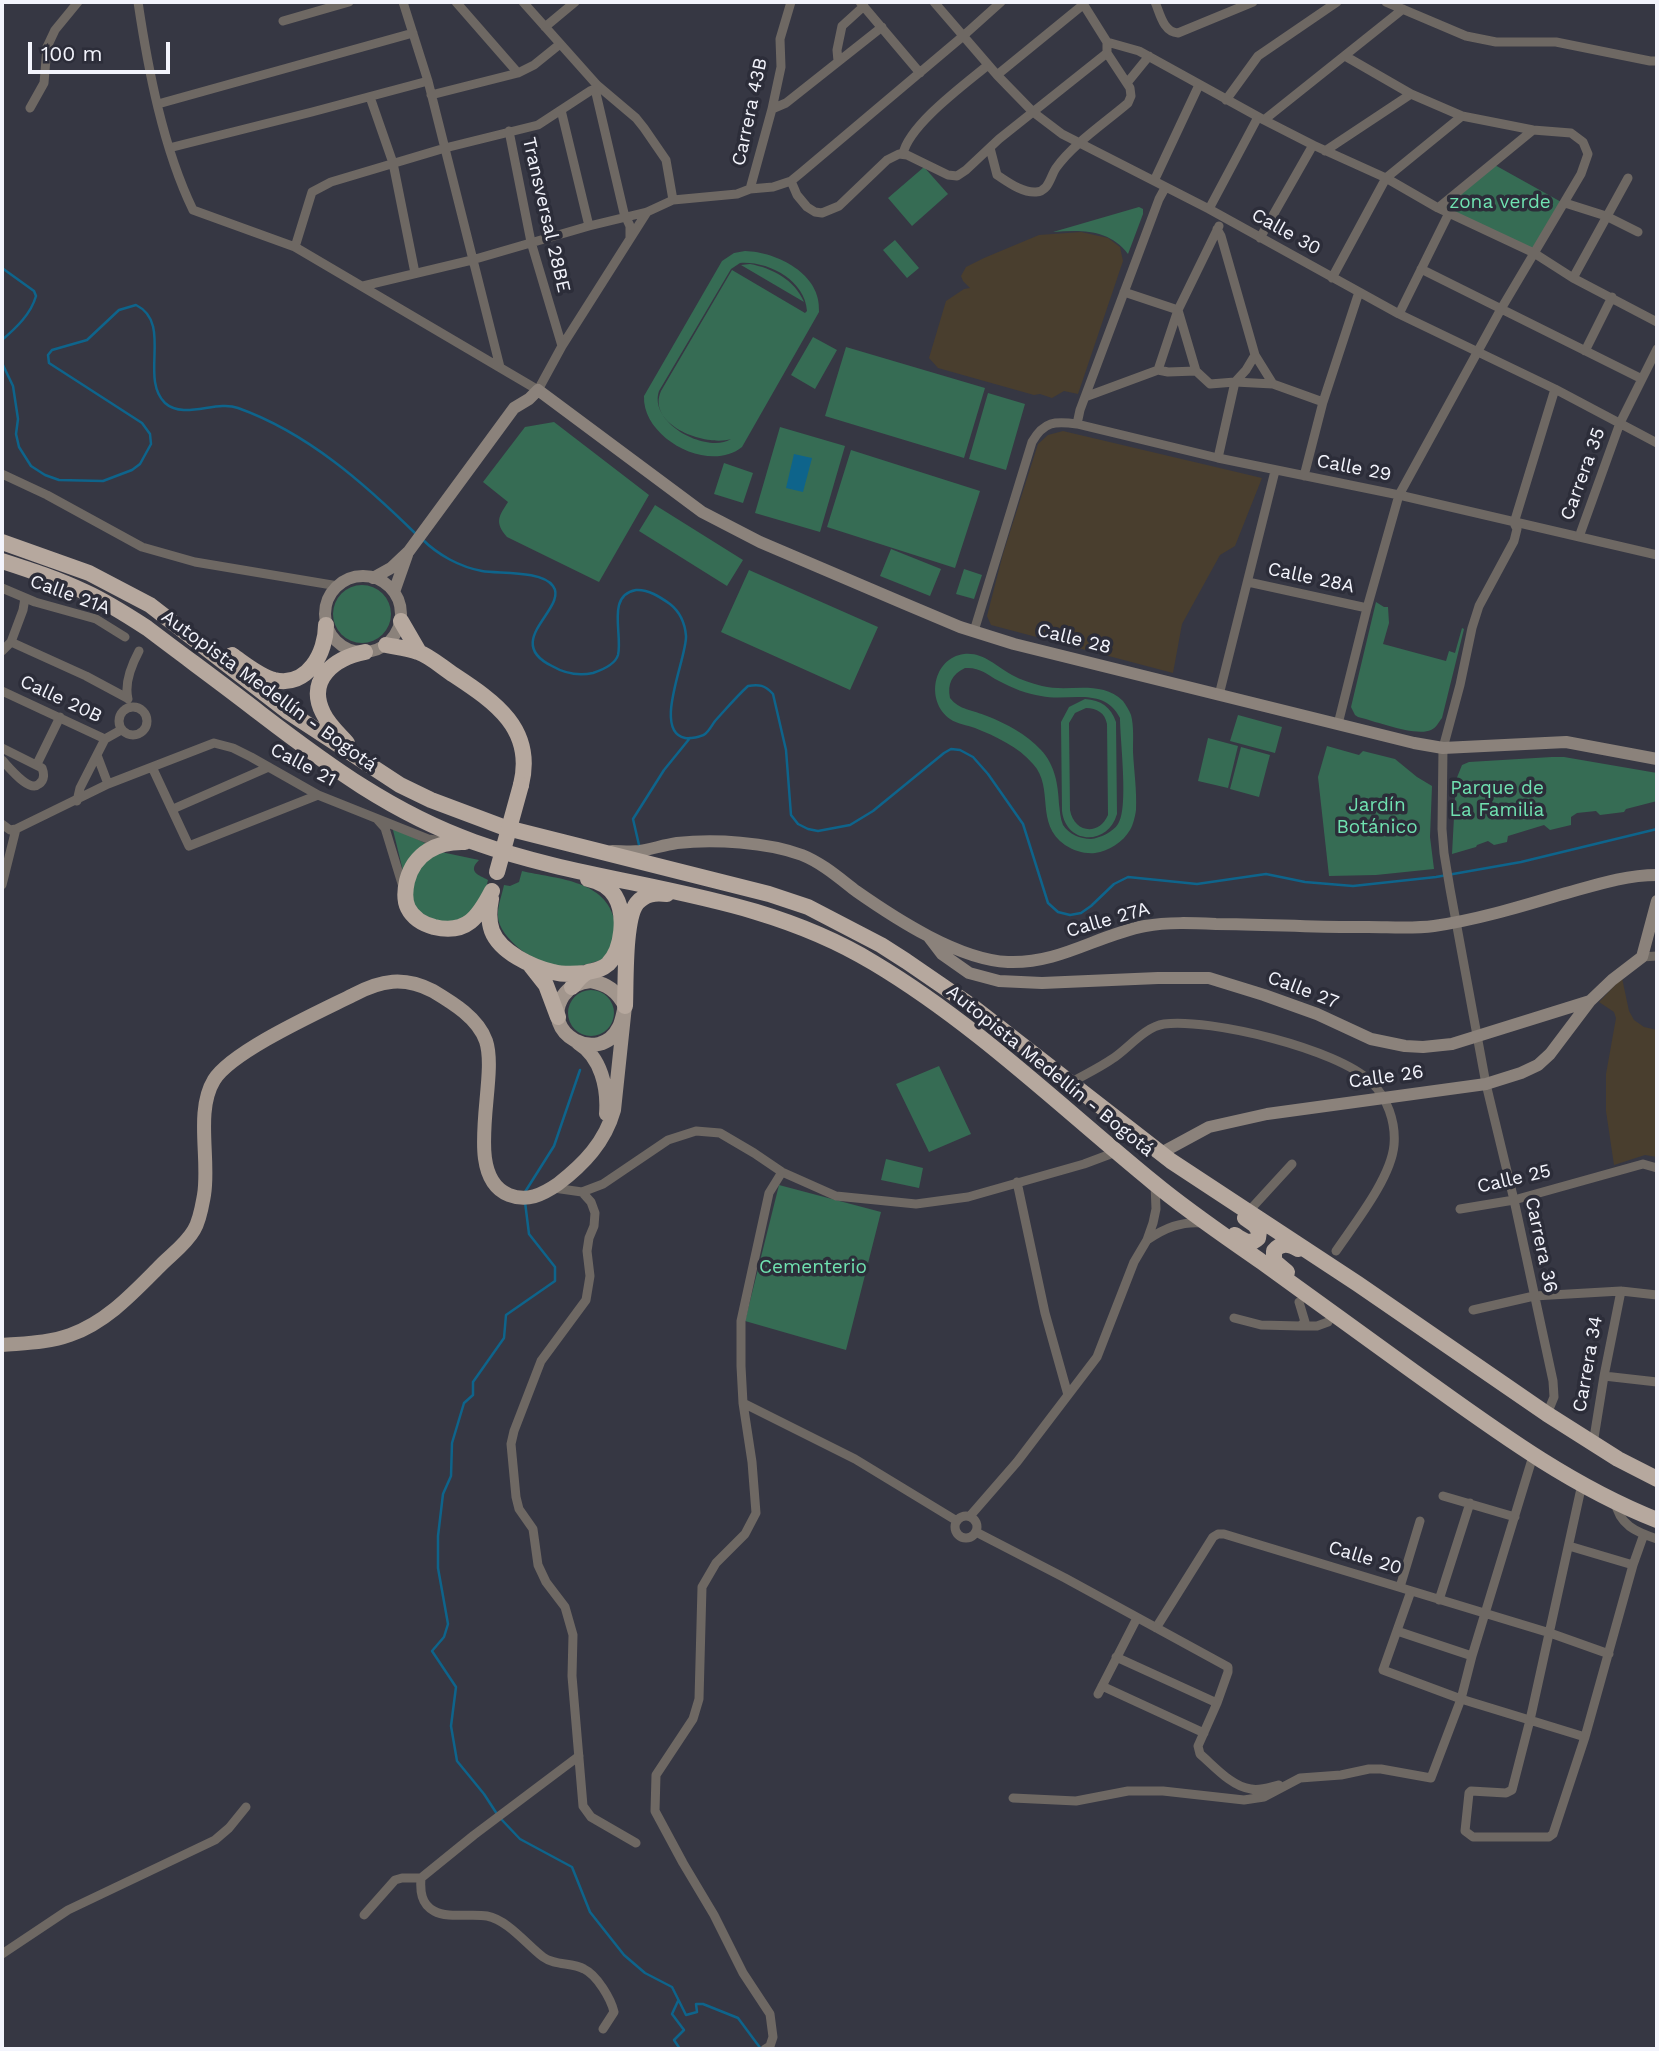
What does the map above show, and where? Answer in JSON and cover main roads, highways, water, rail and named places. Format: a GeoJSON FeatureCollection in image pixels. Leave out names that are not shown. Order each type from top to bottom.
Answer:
{"type":"FeatureCollection","features":[{"type":"Feature","properties":{"kind":"highway","name":"Autopista Medellín - Bogotá"},"geometry":{"type":"LineString","coordinates":[[2,542],[89,573],[150,605],[287,711],[400,785],[503,827],[725,881],[808,907],[881,945],[973,1007],[1166,1157],[1547,1414],[1593,1444],[1657,1479]]}},
{"type":"Feature","properties":{"kind":"highway","name":"Autopista Medellín - Bogotá"},"geometry":{"type":"LineString","coordinates":[[2,561],[55,579],[117,608],[328,766],[430,825],[478,843],[550,863],[699,895],[786,920],[846,947],[878,965],[965,1024],[1205,1224],[1533,1455],[1582,1484],[1657,1520]]}},
{"type":"Feature","properties":{"kind":"highway"},"geometry":{"type":"LineString","coordinates":[[401,621],[419,652]]}},
{"type":"Feature","properties":{"kind":"highway"},"geometry":{"type":"LineString","coordinates":[[183,629],[267,677],[285,681],[301,676],[314,666],[324,647],[326,625]]}},
{"type":"Feature","properties":{"kind":"highway"},"geometry":{"type":"LineString","coordinates":[[386,645],[419,652],[486,697],[503,712],[516,730],[524,764],[521,785],[492,891],[489,918],[498,942],[540,975],[558,1017]]}},
{"type":"Feature","properties":{"kind":"highway"},"geometry":{"type":"LineString","coordinates":[[360,758],[327,720],[320,707],[319,693],[328,669],[353,654],[365,652]]}},
{"type":"Feature","properties":{"kind":"highway"},"geometry":{"type":"LineString","coordinates":[[478,843],[453,842],[436,846],[419,856],[409,873],[405,894],[409,910],[428,925],[457,929],[478,916],[492,891]]}},
{"type":"Feature","properties":{"kind":"highway"},"geometry":{"type":"LineString","coordinates":[[523,960],[579,979],[599,970],[614,957],[619,942],[620,909],[615,897],[595,880],[569,874],[550,863]]}},
{"type":"Feature","properties":{"kind":"highway"},"geometry":{"type":"LineString","coordinates":[[625,1006],[629,931],[634,908],[643,897],[652,893],[688,898],[699,895]]}},
{"type":"Feature","properties":{"kind":"highway"},"geometry":{"type":"LineString","coordinates":[[1151,1181],[1159,1183],[1243,1241],[1257,1240],[1260,1235],[1255,1225],[1178,1173],[1166,1157]]}},
{"type":"Feature","properties":{"kind":"highway"},"geometry":{"type":"LineString","coordinates":[[1358,1284],[1338,1276],[1294,1246],[1282,1245],[1273,1256],[1277,1265],[1363,1326],[1385,1350]]}},
{"type":"Feature","properties":{"kind":"highway"},"geometry":{"type":"LineString","coordinates":[[1635,1510],[1657,1513]]}},
{"type":"Feature","properties":{"kind":"main road","name":"Calle 28"},"geometry":{"type":"LineString","coordinates":[[411,547],[514,408],[538,390],[702,512],[760,542],[903,603],[1003,641],[1400,740],[1443,748],[1566,742],[1657,759]]}},
{"type":"Feature","properties":{"kind":"main road"},"geometry":{"type":"LineString","coordinates":[[373,578],[391,568],[411,547]]}},
{"type":"Feature","properties":{"kind":"main road"},"geometry":{"type":"LineString","coordinates":[[394,592],[411,547]]}},
{"type":"Feature","properties":{"kind":"main road"},"geometry":{"type":"LineString","coordinates":[[360,576],[373,578],[394,592],[401,611],[398,630],[386,645],[376,650],[365,652],[344,648],[330,634],[326,625],[326,604],[338,586],[349,579],[360,576]]}},
{"type":"Feature","properties":{"kind":"main road","name":"Calle 27A"},"geometry":{"type":"LineString","coordinates":[[596,851],[640,851],[681,843],[738,843],[778,848],[815,862],[885,911],[969,955],[993,961],[1026,962],[1070,952],[1129,930],[1157,924],[1425,927],[1518,908],[1637,875],[1657,875]]}},
{"type":"Feature","properties":{"kind":"main road","name":"Calle 27"},"geometry":{"type":"LineString","coordinates":[[927,934],[942,954],[970,973],[999,981],[1042,983],[1209,978],[1317,1014],[1371,1039],[1423,1047],[1452,1044],[1478,1037],[1590,1001],[1642,957],[1657,901]]}},
{"type":"Feature","properties":{"kind":"main road"},"geometry":{"type":"LineString","coordinates":[[2,1345],[47,1341],[85,1329],[113,1310],[144,1283],[195,1229],[205,1192],[205,1116],[208,1095],[221,1070],[231,1061],[362,989],[383,982],[410,982],[429,989],[466,1013],[480,1028],[489,1056],[486,1169],[492,1181],[505,1193],[526,1198],[552,1188],[583,1163],[599,1143],[610,1125],[625,1006],[617,993],[610,988],[601,983],[579,979],[561,1000],[558,1017],[561,1026],[573,1040],[586,1048],[594,1058],[602,1078],[607,1104],[599,1143]]}},
{"type":"Feature","properties":{"kind":"main road","name":"Calle 26"},"geometry":{"type":"LineString","coordinates":[[1166,1157],[1209,1127],[1267,1114],[1486,1084],[1521,1073],[1538,1065],[1550,1054],[1590,1001]]}},
{"type":"Feature","properties":{"kind":"main road"},"geometry":{"type":"LineString","coordinates":[[573,1040],[594,1045],[605,1042],[620,1027],[625,1006]]}},
{"type":"Feature","properties":{"kind":"water"},"geometry":{"type":"Polygon","coordinates":[[[794,454],[812,458],[803,492],[786,488],[794,454]]]}},
{"type":"Feature","properties":{"kind":"waterway"},"geometry":{"type":"LineString","coordinates":[[2,268],[34,291],[36,296],[27,315],[2,340]]}},
{"type":"Feature","properties":{"kind":"waterway"},"geometry":{"type":"LineString","coordinates":[[2,363],[13,386],[19,447],[31,466],[59,480],[103,481],[132,470],[140,464],[151,444],[150,434],[142,423],[49,363],[48,355],[52,350],[87,340],[119,310],[136,305],[147,313],[152,324],[155,337],[155,380],[165,403],[181,410],[220,406],[238,408],[288,431],[356,479],[417,535]]}},
{"type":"Feature","properties":{"kind":"waterway"},"geometry":{"type":"LineString","coordinates":[[422,539],[442,555],[466,567],[540,577],[553,586],[555,595],[534,636],[533,646],[538,656],[567,672],[593,673],[614,662],[619,647],[618,607],[627,593],[645,591],[670,604],[681,618],[686,636],[671,708],[671,722],[676,733],[685,738],[703,735],[748,686],[759,685],[767,689],[773,694],[786,750],[791,815],[798,824],[808,829],[818,831],[850,825],[873,811],[951,749],[960,750],[973,757],[1023,824],[1048,903],[1058,912],[1070,915],[1081,913],[1114,884],[1128,877],[1197,884],[1266,874],[1305,882],[1353,886],[1436,877],[1521,862],[1657,829]]}},
{"type":"Feature","properties":{"kind":"waterway"},"geometry":{"type":"LineString","coordinates":[[639,845],[633,819],[664,770],[690,738]]}},
{"type":"Feature","properties":{"kind":"waterway"},"geometry":{"type":"LineString","coordinates":[[525,1192],[554,1146],[580,1070]]}},
{"type":"Feature","properties":{"kind":"waterway"},"geometry":{"type":"LineString","coordinates":[[497,1814],[457,1761],[451,1726],[456,1687],[432,1651],[444,1637],[448,1624],[438,1568],[438,1536],[443,1494],[451,1476],[452,1443],[464,1403],[473,1395],[473,1382],[504,1338],[506,1315],[555,1281],[555,1267],[529,1234],[525,1202]]}},
{"type":"Feature","properties":{"kind":"waterway"},"geometry":{"type":"LineString","coordinates":[[501,1819],[520,1839],[572,1867],[590,1912],[624,1955],[645,1973],[672,1987],[686,2015],[697,2012],[696,2004],[703,2004],[738,2018],[761,2049]]}},
{"type":"Feature","properties":{"kind":"waterway"},"geometry":{"type":"LineString","coordinates":[[678,2001],[672,2014],[684,2030],[674,2040],[680,2049]]}},
{"type":"Feature","properties":{"kind":"park label","name":"zona verde"},"geometry":{"type":"Point","coordinates":[1500,202]}},
{"type":"Feature","properties":{"kind":"park label","name":"Parque de La Familia"},"geometry":{"type":"Point","coordinates":[1497,799]}},
{"type":"Feature","properties":{"kind":"park label","name":"Jardín Botánico"},"geometry":{"type":"Point","coordinates":[1377,816]}},
{"type":"Feature","properties":{"kind":"park label","name":"Cementerio"},"geometry":{"type":"Point","coordinates":[813,1267]}}]}
